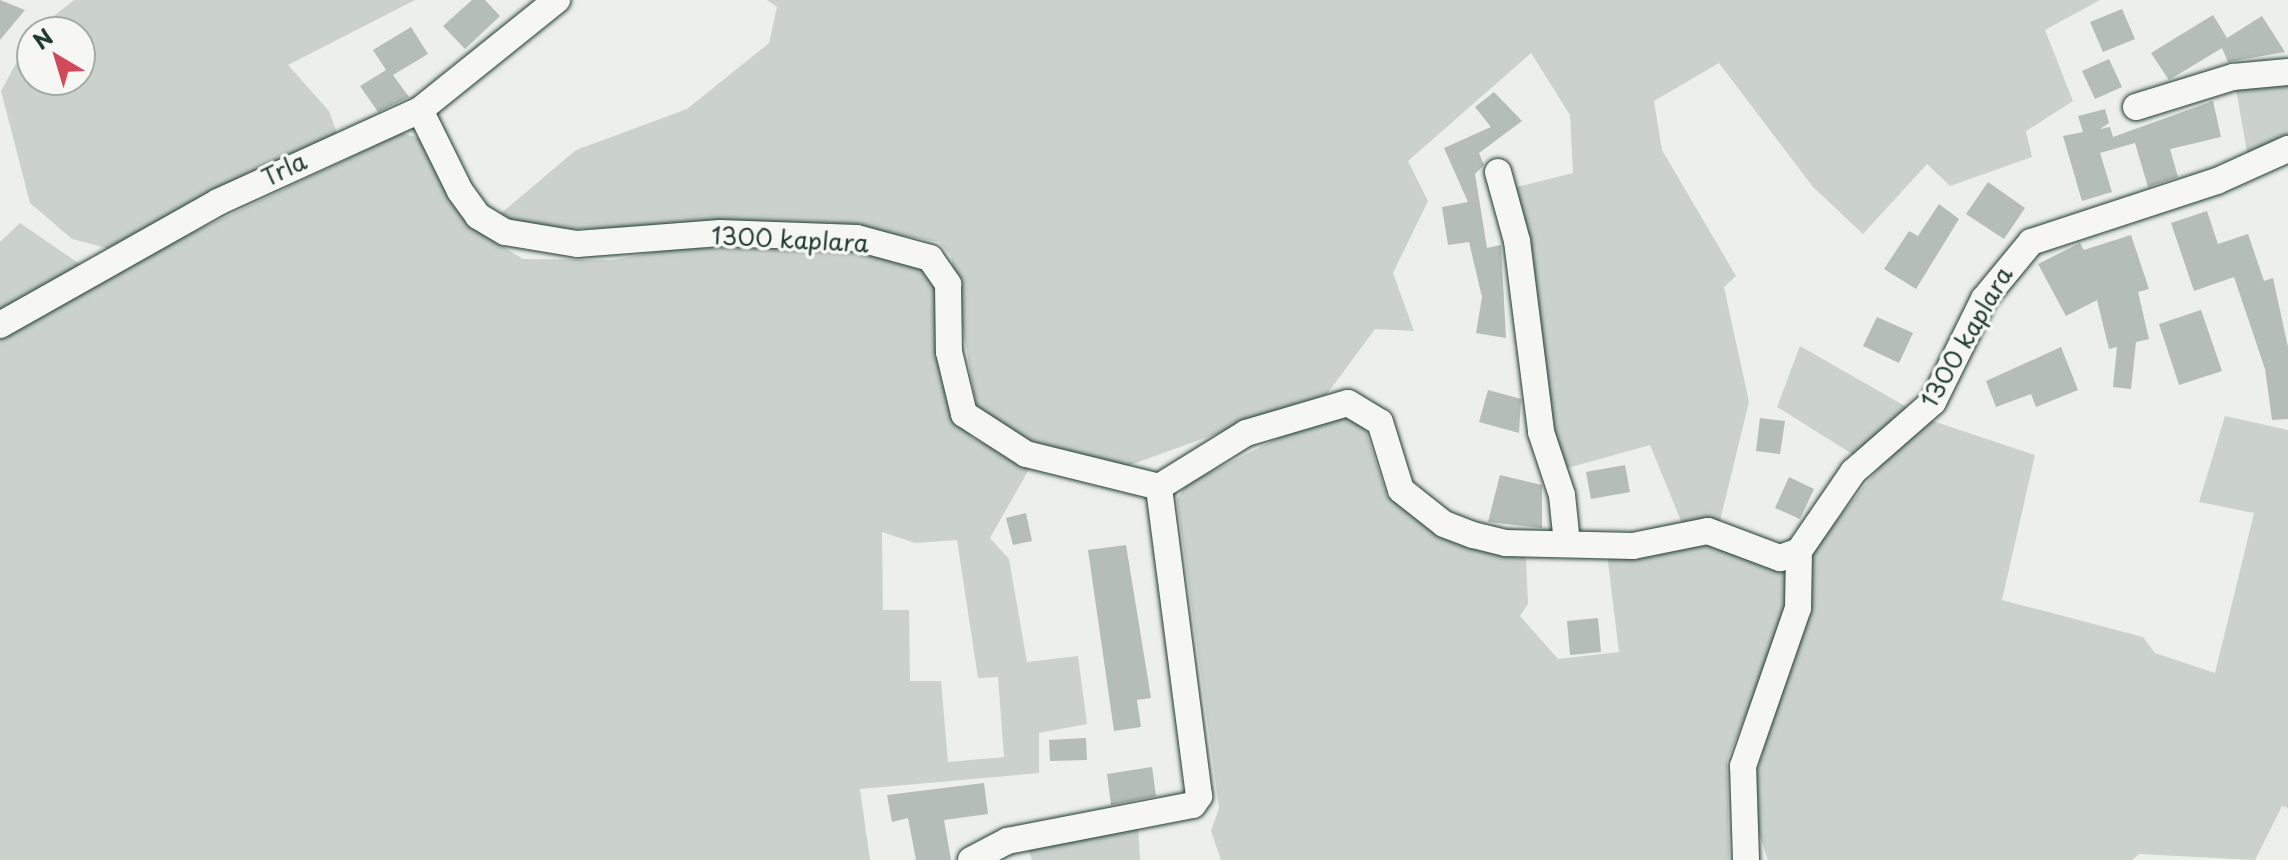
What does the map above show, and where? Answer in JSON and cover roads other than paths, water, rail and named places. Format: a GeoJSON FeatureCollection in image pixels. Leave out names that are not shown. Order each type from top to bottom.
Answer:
{"type":"FeatureCollection","features":[{"type":"Feature","properties":{"kind":"street","name":"Trla"},"geometry":{"type":"LineString","coordinates":[[0,325],[218,202],[420,110],[557,0]]}},
{"type":"Feature","properties":{"kind":"street"},"geometry":{"type":"LineString","coordinates":[[2136,107],[2233,77],[2288,72]]}},
{"type":"Feature","properties":{"kind":"street","name":"1300 kaplara"},"geometry":{"type":"LineString","coordinates":[[420,110],[460,191],[478,216],[505,232],[577,244],[720,233],[857,238],[930,258],[948,284],[949,352],[964,414],[1026,454],[1159,487]]}},
{"type":"Feature","properties":{"kind":"street","name":"1300 kaplara"},"geometry":{"type":"LineString","coordinates":[[1799,551],[1853,472],[1933,402],[1984,299],[2031,242],[2217,181],[2288,149]]}},
{"type":"Feature","properties":{"kind":"street"},"geometry":{"type":"LineString","coordinates":[[1498,172],[1517,241],[1541,432],[1562,495],[1567,543]]}},
{"type":"Feature","properties":{"kind":"street"},"geometry":{"type":"LineString","coordinates":[[971,860],[1007,841],[1193,805],[1199,796],[1159,487],[1246,433],[1348,403],[1374,413],[1394,480],[1444,524],[1506,543],[1653,544],[1708,531],[1780,558],[1799,551],[1798,608],[1743,766],[1746,860]]}}]}
